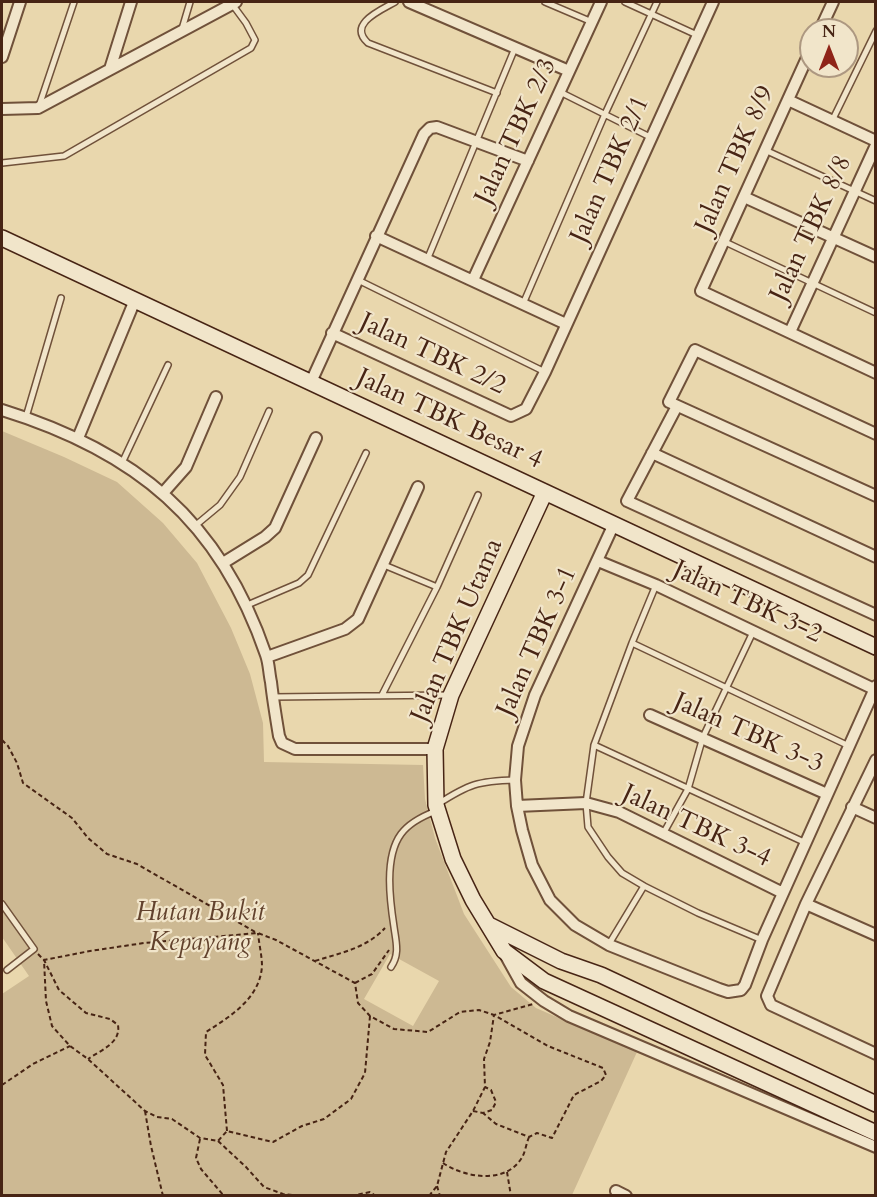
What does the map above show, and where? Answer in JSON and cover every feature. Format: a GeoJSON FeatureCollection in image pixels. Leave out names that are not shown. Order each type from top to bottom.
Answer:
{"type":"FeatureCollection","features":[{"type":"Feature","properties":{"kind":"street"},"geometry":{"type":"LineString","coordinates":[[110,69],[130,2]]}},
{"type":"Feature","properties":{"kind":"street"},"geometry":{"type":"LineString","coordinates":[[409,2],[569,71]]}},
{"type":"Feature","properties":{"kind":"street","name":"Jalan TBK 2/3"},"geometry":{"type":"LineString","coordinates":[[473,280],[601,2]]}},
{"type":"Feature","properties":{"kind":"street","name":"Jalan TBK 2/1"},"geometry":{"type":"LineString","coordinates":[[566,324],[713,2]]}},
{"type":"Feature","properties":{"kind":"street"},"geometry":{"type":"LineString","coordinates":[[825,18],[832,2]]}},
{"type":"Feature","properties":{"kind":"street"},"geometry":{"type":"LineString","coordinates":[[2,57],[16,3]]}},
{"type":"Feature","properties":{"kind":"street"},"geometry":{"type":"LineString","coordinates":[[2,109],[38,108],[234,3]]}},
{"type":"Feature","properties":{"kind":"street","name":"Jalan TBK 8/9"},"geometry":{"type":"LineString","coordinates":[[790,332],[701,291],[799,76]]}},
{"type":"Feature","properties":{"kind":"street"},"geometry":{"type":"LineString","coordinates":[[788,100],[876,143]]}},
{"type":"Feature","properties":{"kind":"street"},"geometry":{"type":"LineString","coordinates":[[310,382],[424,134],[430,128],[437,127],[528,161]]}},
{"type":"Feature","properties":{"kind":"street","name":"Jalan TBK 8/8"},"geometry":{"type":"LineString","coordinates":[[790,332],[876,143]]}},
{"type":"Feature","properties":{"kind":"street"},"geometry":{"type":"LineString","coordinates":[[744,197],[876,256]]}},
{"type":"Feature","properties":{"kind":"street"},"geometry":{"type":"LineString","coordinates":[[376,236],[566,324]]}},
{"type":"Feature","properties":{"kind":"street","name":"Jalan TBK Besar 4"},"geometry":{"type":"LineString","coordinates":[[2,238],[613,526],[876,647]]}},
{"type":"Feature","properties":{"kind":"street"},"geometry":{"type":"LineString","coordinates":[[78,438],[135,300]]}},
{"type":"Feature","properties":{"kind":"street","name":"Jalan TBK 2/2"},"geometry":{"type":"LineString","coordinates":[[332,333],[511,416],[526,409],[566,324]]}},
{"type":"Feature","properties":{"kind":"street"},"geometry":{"type":"LineString","coordinates":[[790,332],[876,373]]}},
{"type":"Feature","properties":{"kind":"street"},"geometry":{"type":"LineString","coordinates":[[876,434],[695,350],[669,402],[876,496]]}},
{"type":"Feature","properties":{"kind":"street"},"geometry":{"type":"LineString","coordinates":[[163,493],[186,467],[216,397]]}},
{"type":"Feature","properties":{"kind":"street"},"geometry":{"type":"LineString","coordinates":[[677,406],[627,501],[876,615]]}},
{"type":"Feature","properties":{"kind":"street"},"geometry":{"type":"LineString","coordinates":[[2,410],[78,438],[122,463],[163,493],[196,525],[223,563],[267,657],[282,743],[295,749],[435,749]]}},
{"type":"Feature","properties":{"kind":"street"},"geometry":{"type":"LineString","coordinates":[[223,563],[265,537],[275,528],[316,438]]}},
{"type":"Feature","properties":{"kind":"street"},"geometry":{"type":"LineString","coordinates":[[652,453],[876,557]]}},
{"type":"Feature","properties":{"kind":"street"},"geometry":{"type":"LineString","coordinates":[[267,657],[352,625],[358,619],[418,487]]}},
{"type":"Feature","properties":{"kind":"street","name":"Jalan TBK Utama"},"geometry":{"type":"LineString","coordinates":[[504,951],[473,900],[453,859],[437,808],[435,749],[452,695],[545,492]]}},
{"type":"Feature","properties":{"kind":"street","name":"Jalan TBK 3-1"},"geometry":{"type":"LineString","coordinates":[[613,526],[535,695],[519,746],[515,780],[517,806],[532,865],[550,900],[575,925],[609,945],[719,989],[741,990],[762,940]]}},
{"type":"Feature","properties":{"kind":"street","name":"Jalan TBK 3-2"},"geometry":{"type":"LineString","coordinates":[[598,561],[656,585],[875,687]]}},
{"type":"Feature","properties":{"kind":"street"},"geometry":{"type":"LineString","coordinates":[[762,940],[875,687]]}},
{"type":"Feature","properties":{"kind":"street","name":"Jalan TBK 3-3"},"geometry":{"type":"LineString","coordinates":[[650,715],[827,794]]}},
{"type":"Feature","properties":{"kind":"street"},"geometry":{"type":"LineString","coordinates":[[876,760],[806,904],[767,996],[771,1005],[876,1054]]}},
{"type":"Feature","properties":{"kind":"street","name":"Jalan TBK 3-4"},"geometry":{"type":"LineString","coordinates":[[517,806],[586,803],[619,812],[783,893]]}},
{"type":"Feature","properties":{"kind":"street"},"geometry":{"type":"LineString","coordinates":[[852,807],[876,818]]}},
{"type":"Feature","properties":{"kind":"street"},"geometry":{"type":"LineString","coordinates":[[806,904],[876,935]]}},
{"type":"Feature","properties":{"kind":"street"},"geometry":{"type":"LineString","coordinates":[[489,925],[561,961],[601,975],[876,1104]]}},
{"type":"Feature","properties":{"kind":"street"},"geometry":{"type":"LineString","coordinates":[[504,951],[521,983],[544,1001],[569,1016],[876,1147]]}},
{"type":"Feature","properties":{"kind":"street"},"geometry":{"type":"LineString","coordinates":[[504,951],[544,981],[876,1133]]}},
{"type":"Feature","properties":{"kind":"lane"},"geometry":{"type":"LineString","coordinates":[[38,108],[74,2]]}},
{"type":"Feature","properties":{"kind":"lane"},"geometry":{"type":"LineString","coordinates":[[181,31],[190,2]]}},
{"type":"Feature","properties":{"kind":"lane"},"geometry":{"type":"LineString","coordinates":[[395,2],[365,21],[360,31],[362,38],[368,43],[497,93]]}},
{"type":"Feature","properties":{"kind":"lane"},"geometry":{"type":"LineString","coordinates":[[545,2],[592,22]]}},
{"type":"Feature","properties":{"kind":"lane"},"geometry":{"type":"LineString","coordinates":[[625,2],[697,35]]}},
{"type":"Feature","properties":{"kind":"lane"},"geometry":{"type":"LineString","coordinates":[[524,304],[605,114],[657,2]]}},
{"type":"Feature","properties":{"kind":"lane"},"geometry":{"type":"LineString","coordinates":[[2,163],[64,156],[251,48],[255,40],[234,3]]}},
{"type":"Feature","properties":{"kind":"lane"},"geometry":{"type":"LineString","coordinates":[[831,121],[876,31]]}},
{"type":"Feature","properties":{"kind":"lane"},"geometry":{"type":"LineString","coordinates":[[427,260],[515,48]]}},
{"type":"Feature","properties":{"kind":"lane"},"geometry":{"type":"LineString","coordinates":[[560,92],[650,137]]}},
{"type":"Feature","properties":{"kind":"lane"},"geometry":{"type":"LineString","coordinates":[[765,150],[876,201]]}},
{"type":"Feature","properties":{"kind":"lane"},"geometry":{"type":"LineString","coordinates":[[723,241],[876,313]]}},
{"type":"Feature","properties":{"kind":"lane"},"geometry":{"type":"LineString","coordinates":[[356,280],[545,372]]}},
{"type":"Feature","properties":{"kind":"lane"},"geometry":{"type":"LineString","coordinates":[[26,417],[61,298]]}},
{"type":"Feature","properties":{"kind":"lane"},"geometry":{"type":"LineString","coordinates":[[122,463],[168,365]]}},
{"type":"Feature","properties":{"kind":"lane"},"geometry":{"type":"LineString","coordinates":[[196,525],[220,505],[240,477],[269,411]]}},
{"type":"Feature","properties":{"kind":"lane"},"geometry":{"type":"LineString","coordinates":[[245,606],[298,583],[308,575],[366,453]]}},
{"type":"Feature","properties":{"kind":"lane"},"geometry":{"type":"LineString","coordinates":[[382,696],[437,587],[478,495]]}},
{"type":"Feature","properties":{"kind":"lane"},"geometry":{"type":"LineString","coordinates":[[384,565],[437,587]]}},
{"type":"Feature","properties":{"kind":"lane"},"geometry":{"type":"LineString","coordinates":[[656,585],[594,745],[586,803],[588,827],[622,873],[644,886],[762,940]]}},
{"type":"Feature","properties":{"kind":"lane"},"geometry":{"type":"LineString","coordinates":[[662,835],[688,789],[703,737],[753,631]]}},
{"type":"Feature","properties":{"kind":"lane"},"geometry":{"type":"LineString","coordinates":[[632,643],[849,746]]}},
{"type":"Feature","properties":{"kind":"lane"},"geometry":{"type":"LineString","coordinates":[[273,697],[452,695]]}},
{"type":"Feature","properties":{"kind":"lane"},"geometry":{"type":"LineString","coordinates":[[594,745],[806,843]]}},
{"type":"Feature","properties":{"kind":"lane"},"geometry":{"type":"LineString","coordinates":[[392,967],[398,958],[390,900],[392,856],[400,834],[456,792],[478,782],[515,780]]}},
{"type":"Feature","properties":{"kind":"lane"},"geometry":{"type":"LineString","coordinates":[[609,945],[644,886]]}},
{"type":"Feature","properties":{"kind":"lane"},"geometry":{"type":"LineString","coordinates":[[2,903],[34,950],[7,970]]}},
{"type":"Feature","properties":{"kind":"path"},"geometry":{"type":"LineString","coordinates":[[2,740],[17,763],[23,783],[72,818],[88,838],[107,854],[137,864],[258,933],[276,940],[356,983]]}},
{"type":"Feature","properties":{"kind":"path"},"geometry":{"type":"LineString","coordinates":[[314,961],[343,954],[368,941],[379,934],[393,919]]}},
{"type":"Feature","properties":{"kind":"path"},"geometry":{"type":"LineString","coordinates":[[44,960],[144,943],[258,933]]}},
{"type":"Feature","properties":{"kind":"path"},"geometry":{"type":"LineString","coordinates":[[218,1141],[227,1131],[223,1085],[205,1054],[206,1032],[229,1017],[253,996],[262,968],[258,933]]}},
{"type":"Feature","properties":{"kind":"path"},"geometry":{"type":"LineString","coordinates":[[356,983],[372,974],[396,943]]}},
{"type":"Feature","properties":{"kind":"path"},"geometry":{"type":"LineString","coordinates":[[34,950],[44,960],[59,990],[86,1013],[110,1019],[118,1026],[119,1033],[115,1041],[88,1059]]}},
{"type":"Feature","properties":{"kind":"path"},"geometry":{"type":"LineString","coordinates":[[44,960],[46,1000],[52,1026],[70,1046],[88,1059],[146,1111],[157,1117],[172,1119],[200,1138],[218,1141],[264,1187],[283,1194],[303,1196]]}},
{"type":"Feature","properties":{"kind":"path"},"geometry":{"type":"LineString","coordinates":[[356,983],[358,1003],[370,1016],[394,1029],[428,1032],[460,1012],[479,1010],[494,1015],[548,1046],[603,1068],[606,1075],[601,1081],[574,1095],[552,1138],[537,1134],[529,1137],[496,1124],[483,1113]]}},
{"type":"Feature","properties":{"kind":"path"},"geometry":{"type":"LineString","coordinates":[[494,1015],[544,1001]]}},
{"type":"Feature","properties":{"kind":"path"},"geometry":{"type":"LineString","coordinates":[[429,1196],[437,1186],[446,1152],[473,1112],[485,1087],[484,1059],[494,1015]]}},
{"type":"Feature","properties":{"kind":"path"},"geometry":{"type":"LineString","coordinates":[[227,1131],[273,1142],[302,1126],[324,1119],[351,1099],[365,1073],[370,1016]]}},
{"type":"Feature","properties":{"kind":"path"},"geometry":{"type":"LineString","coordinates":[[2,1085],[33,1064],[70,1046]]}},
{"type":"Feature","properties":{"kind":"path"},"geometry":{"type":"LineString","coordinates":[[473,1112],[483,1113],[492,1110],[496,1102],[491,1090],[485,1087]]}},
{"type":"Feature","properties":{"kind":"path"},"geometry":{"type":"LineString","coordinates":[[146,1111],[162,1196]]}},
{"type":"Feature","properties":{"kind":"path"},"geometry":{"type":"LineString","coordinates":[[443,1163],[465,1174],[500,1175],[515,1167],[523,1157],[529,1137]]}},
{"type":"Feature","properties":{"kind":"path"},"geometry":{"type":"LineString","coordinates":[[200,1138],[196,1158],[201,1168],[224,1196]]}},
{"type":"Feature","properties":{"kind":"path"},"geometry":{"type":"LineString","coordinates":[[507,1171],[511,1196]]}},
{"type":"Feature","properties":{"kind":"path"},"geometry":{"type":"LineString","coordinates":[[437,1186],[440,1196]]}},
{"type":"Feature","properties":{"kind":"path"},"geometry":{"type":"LineString","coordinates":[[214,1196],[218,1190]]}},
{"type":"Feature","properties":{"kind":"path"},"geometry":{"type":"LineString","coordinates":[[351,1196],[370,1192],[376,1196]]}},
{"type":"Feature","properties":{"kind":"green space","name":"Hutan Bukit Kepayang"},"geometry":{"type":"Polygon","coordinates":[[[2,431],[117,482],[163,523],[197,563],[231,628],[250,674],[263,723],[264,762],[423,765],[425,799],[435,838],[464,914],[511,987],[536,1008],[637,1052],[572,1195],[2,1195],[2,994],[29,976],[2,937],[2,431]],[[390,954],[364,999],[413,1026],[439,981],[390,954]]]}}]}
